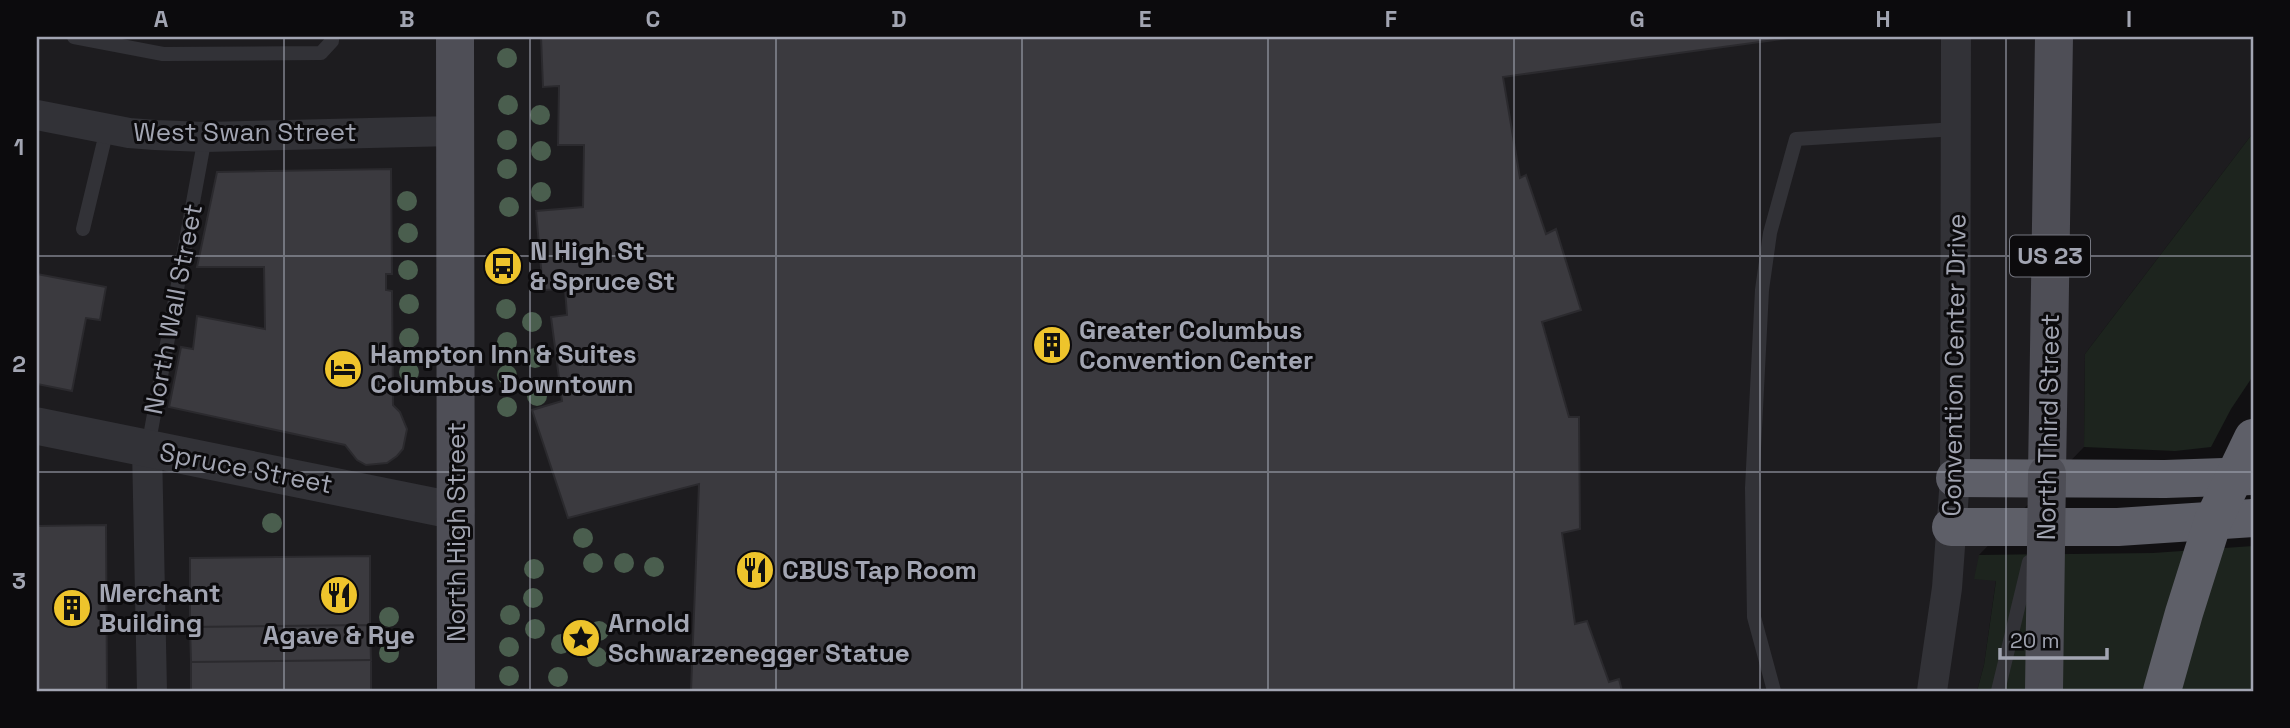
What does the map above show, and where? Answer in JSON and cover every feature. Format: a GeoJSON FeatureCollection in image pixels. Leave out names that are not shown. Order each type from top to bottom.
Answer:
{"type":"FeatureCollection","features":[{"type":"Feature","properties":{"kind":"highway"},"geometry":{"type":"LineString","coordinates":[[2162,691],[2183,613],[2213,521],[2253,438]]}},
{"type":"Feature","properties":{"kind":"highway"},"geometry":{"type":"LineString","coordinates":[[1955,478],[2165,479],[2253,476]]}},
{"type":"Feature","properties":{"kind":"highway"},"geometry":{"type":"LineString","coordinates":[[1951,527],[2118,527],[2253,518]]}},
{"type":"Feature","properties":{"kind":"main road","name":"North High Street"},"geometry":{"type":"LineString","coordinates":[[455,37],[456,691]]}},
{"type":"Feature","properties":{"kind":"main road","name":"North Third Street"},"geometry":{"type":"LineString","coordinates":[[2043,691],[2054,37]]}},
{"type":"Feature","properties":{"kind":"street","name":"Convention Center Drive"},"geometry":{"type":"LineString","coordinates":[[1931,691],[1947,588],[1955,478],[1956,37]]}},
{"type":"Feature","properties":{"kind":"street","name":"West Swan Street"},"geometry":{"type":"LineString","coordinates":[[37,115],[107,129],[205,137],[454,131]]}},
{"type":"Feature","properties":{"kind":"street","name":"Spruce Street"},"geometry":{"type":"LineString","coordinates":[[37,426],[456,511]]}},
{"type":"Feature","properties":{"kind":"street","name":"North Wall Street"},"geometry":{"type":"LineString","coordinates":[[148,448],[152,691]]}},
{"type":"Feature","properties":{"kind":"lane"},"geometry":{"type":"LineString","coordinates":[[74,37],[163,54],[202,54],[321,53],[332,41],[332,37]]}},
{"type":"Feature","properties":{"kind":"lane"},"geometry":{"type":"LineString","coordinates":[[83,229],[107,129]]}},
{"type":"Feature","properties":{"kind":"lane"},"geometry":{"type":"LineString","coordinates":[[1774,691],[1754,617],[1752,488],[1762,290],[1770,233],[1796,139],[1956,129]]}},
{"type":"Feature","properties":{"kind":"lane","name":"North Wall Street"},"geometry":{"type":"LineString","coordinates":[[148,448],[205,137]]}},
{"type":"Feature","properties":{"kind":"lane"},"geometry":{"type":"LineString","coordinates":[[1998,691],[2025,585],[2047,474]]}},
{"type":"Feature","properties":{"kind":"shaded area"},"geometry":{"type":"Polygon","coordinates":[[[37,37],[2253,37],[2253,133],[2085,354],[2084,447],[1979,555],[1996,580],[1984,665],[1977,691],[37,691],[37,37]]]}},
{"type":"Feature","properties":{"kind":"shaded area"},"geometry":{"type":"Polygon","coordinates":[[[2253,133],[2253,376],[2231,409],[2211,447],[2175,451],[2084,447],[2085,354],[2253,133]]]}},
{"type":"Feature","properties":{"kind":"shaded area"},"geometry":{"type":"Polygon","coordinates":[[[2253,546],[2253,691],[1977,691],[1984,665],[1996,581],[1974,579],[1979,555],[2153,553],[2253,546]]]}},
{"type":"Feature","properties":{"kind":"building","name":"Greater Columbus Convention Center"},"geometry":{"type":"Polygon","coordinates":[[[541,37],[1796,37],[1503,77],[1520,178],[1526,175],[1546,234],[1556,229],[1581,310],[1542,322],[1569,417],[1579,417],[1580,529],[1562,533],[1575,624],[1587,621],[1609,682],[1619,679],[1622,691],[691,691],[699,484],[568,518],[532,410],[562,401],[551,317],[567,315],[565,289],[543,290],[536,211],[583,207],[584,145],[558,145],[559,86],[543,87],[541,37]]]}},
{"type":"Feature","properties":{"kind":"building"},"geometry":{"type":"Polygon","coordinates":[[[391,169],[392,274],[386,274],[386,290],[392,291],[393,405],[400,412],[407,429],[403,449],[397,456],[387,463],[366,465],[357,460],[345,445],[169,407],[181,347],[193,349],[197,316],[265,329],[264,267],[197,267],[217,172],[391,169]]]}},
{"type":"Feature","properties":{"kind":"building"},"geometry":{"type":"Polygon","coordinates":[[[37,274],[106,287],[100,320],[86,318],[72,391],[37,384],[37,274]]]}},
{"type":"Feature","properties":{"kind":"building","name":"Merchant Building"},"geometry":{"type":"Polygon","coordinates":[[[106,525],[107,691],[37,691],[37,526],[106,525]]]}},
{"type":"Feature","properties":{"kind":"building"},"geometry":{"type":"Polygon","coordinates":[[[370,556],[370,625],[190,627],[190,558],[370,556]]]}},
{"type":"Feature","properties":{"kind":"building"},"geometry":{"type":"Polygon","coordinates":[[[370,625],[371,660],[191,662],[190,627],[370,625]]]}},
{"type":"Feature","properties":{"kind":"building"},"geometry":{"type":"Polygon","coordinates":[[[371,660],[371,691],[191,691],[191,662],[371,660]]]}},
{"type":"Feature","properties":{"kind":"place","name":"N High St & Spruce St"},"geometry":{"type":"Point","coordinates":[503,266]}},
{"type":"Feature","properties":{"kind":"place","name":"Greater Columbus Convention Center"},"geometry":{"type":"Point","coordinates":[1052,345]}},
{"type":"Feature","properties":{"kind":"place","name":"Hampton Inn & Suites Columbus Downtown"},"geometry":{"type":"Point","coordinates":[343,369]}},
{"type":"Feature","properties":{"kind":"place","name":"CBUS Tap Room"},"geometry":{"type":"Point","coordinates":[755,570]}},
{"type":"Feature","properties":{"kind":"place","name":"Agave & Rye"},"geometry":{"type":"Point","coordinates":[339,595]}},
{"type":"Feature","properties":{"kind":"place","name":"Merchant Building"},"geometry":{"type":"Point","coordinates":[72,608]}},
{"type":"Feature","properties":{"kind":"place","name":"Arnold Schwarzenegger Statue"},"geometry":{"type":"Point","coordinates":[581,638]}}]}
